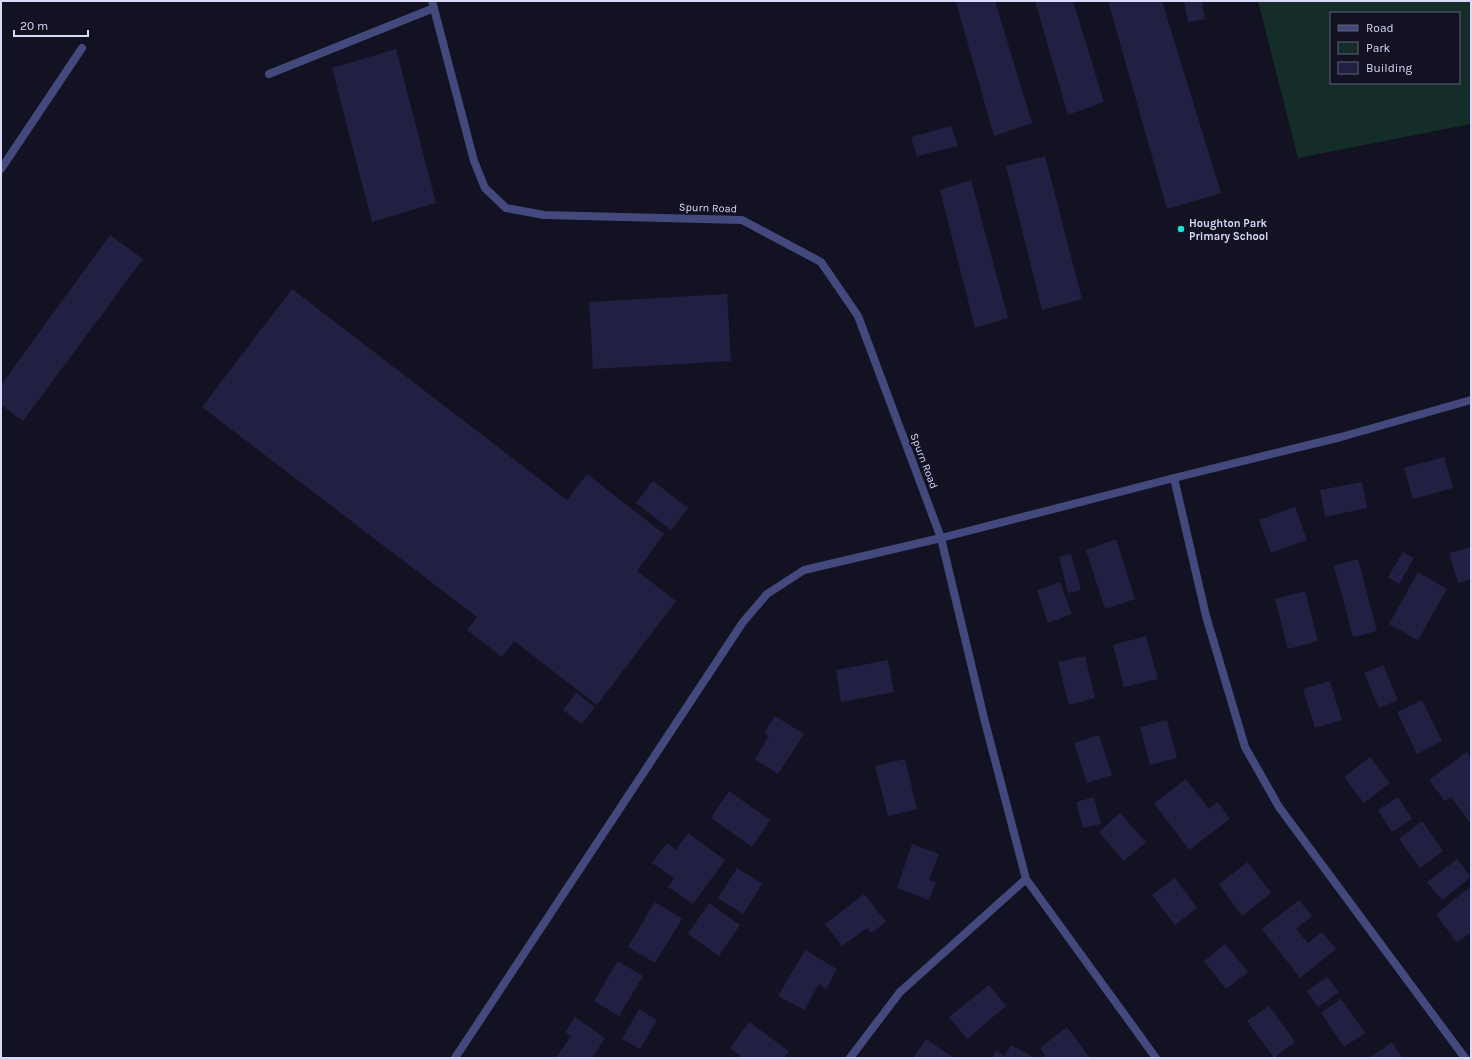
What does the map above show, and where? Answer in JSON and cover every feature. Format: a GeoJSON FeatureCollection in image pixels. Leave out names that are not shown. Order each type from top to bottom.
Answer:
{"type":"FeatureCollection","features":[{"type":"Feature","properties":{"kind":"street"},"geometry":{"type":"LineString","coordinates":[[269,74],[433,4]]}},
{"type":"Feature","properties":{"kind":"street","name":"Spurn Road"},"geometry":{"type":"LineString","coordinates":[[433,4],[474,161],[485,188],[506,208],[544,215],[742,220],[821,262],[858,316],[941,538],[984,718],[1026,879]]}},
{"type":"Feature","properties":{"kind":"street"},"geometry":{"type":"LineString","coordinates":[[1,169],[82,48]]}},
{"type":"Feature","properties":{"kind":"street"},"geometry":{"type":"LineString","coordinates":[[455,1058],[743,622],[767,594],[804,570],[941,538],[1341,437],[1471,400]]}},
{"type":"Feature","properties":{"kind":"street"},"geometry":{"type":"LineString","coordinates":[[1174,478],[1206,616],[1245,747],[1279,807],[1465,1058]]}},
{"type":"Feature","properties":{"kind":"street"},"geometry":{"type":"LineString","coordinates":[[850,1058],[900,992],[1026,879],[1156,1058]]}},
{"type":"Feature","properties":{"kind":"green space"},"geometry":{"type":"Polygon","coordinates":[[[1258,1],[1471,1],[1471,124],[1298,158],[1258,1]]]}},
{"type":"Feature","properties":{"kind":"building"},"geometry":{"type":"Polygon","coordinates":[[[995,1],[1032,123],[994,136],[956,2],[995,1]]]}},
{"type":"Feature","properties":{"kind":"building"},"geometry":{"type":"Polygon","coordinates":[[[1035,1],[1073,1],[1104,102],[1068,115],[1035,1]]]}},
{"type":"Feature","properties":{"kind":"building"},"geometry":{"type":"Polygon","coordinates":[[[1108,1],[1162,1],[1221,193],[1167,209],[1108,1]]]}},
{"type":"Feature","properties":{"kind":"building"},"geometry":{"type":"Polygon","coordinates":[[[1184,1],[1202,1],[1205,19],[1188,22],[1184,1]]]}},
{"type":"Feature","properties":{"kind":"building"},"geometry":{"type":"Polygon","coordinates":[[[396,49],[436,203],[372,222],[332,68],[396,49]]]}},
{"type":"Feature","properties":{"kind":"building"},"geometry":{"type":"Polygon","coordinates":[[[951,126],[958,146],[917,156],[911,137],[951,126]]]}},
{"type":"Feature","properties":{"kind":"building"},"geometry":{"type":"Polygon","coordinates":[[[1045,156],[1082,299],[1042,310],[1006,166],[1045,156]]]}},
{"type":"Feature","properties":{"kind":"building"},"geometry":{"type":"Polygon","coordinates":[[[971,180],[1008,318],[975,328],[940,190],[971,180]]]}},
{"type":"Feature","properties":{"kind":"building"},"geometry":{"type":"Polygon","coordinates":[[[110,235],[143,259],[23,421],[1,405],[1,385],[110,235]]]}},
{"type":"Feature","properties":{"kind":"building"},"geometry":{"type":"Polygon","coordinates":[[[292,289],[567,500],[587,474],[664,534],[637,571],[676,601],[597,705],[514,641],[502,657],[467,630],[477,617],[202,407],[292,289]]]}},
{"type":"Feature","properties":{"kind":"building"},"geometry":{"type":"Polygon","coordinates":[[[727,294],[731,361],[593,369],[589,302],[727,294]]]}},
{"type":"Feature","properties":{"kind":"building"},"geometry":{"type":"Polygon","coordinates":[[[1444,457],[1453,488],[1413,499],[1404,468],[1444,457]]]}},
{"type":"Feature","properties":{"kind":"building"},"geometry":{"type":"Polygon","coordinates":[[[653,481],[688,508],[671,530],[636,503],[653,481]]]}},
{"type":"Feature","properties":{"kind":"building"},"geometry":{"type":"Polygon","coordinates":[[[1362,482],[1367,508],[1325,517],[1320,490],[1362,482]]]}},
{"type":"Feature","properties":{"kind":"building"},"geometry":{"type":"Polygon","coordinates":[[[1295,507],[1307,540],[1271,553],[1259,520],[1295,507]]]}},
{"type":"Feature","properties":{"kind":"building"},"geometry":{"type":"Polygon","coordinates":[[[1116,539],[1135,599],[1105,609],[1086,550],[1116,539]]]}},
{"type":"Feature","properties":{"kind":"building"},"geometry":{"type":"Polygon","coordinates":[[[1471,547],[1471,579],[1458,583],[1449,553],[1471,547]]]}},
{"type":"Feature","properties":{"kind":"building"},"geometry":{"type":"Polygon","coordinates":[[[1403,552],[1414,558],[1399,584],[1388,577],[1403,552]]]}},
{"type":"Feature","properties":{"kind":"building"},"geometry":{"type":"Polygon","coordinates":[[[1071,554],[1081,590],[1068,593],[1059,557],[1071,554]]]}},
{"type":"Feature","properties":{"kind":"building"},"geometry":{"type":"Polygon","coordinates":[[[1358,559],[1377,631],[1353,637],[1334,566],[1358,559]]]}},
{"type":"Feature","properties":{"kind":"building"},"geometry":{"type":"Polygon","coordinates":[[[1418,572],[1447,589],[1418,640],[1389,624],[1418,572]]]}},
{"type":"Feature","properties":{"kind":"building"},"geometry":{"type":"Polygon","coordinates":[[[1060,582],[1072,614],[1048,623],[1037,590],[1060,582]]]}},
{"type":"Feature","properties":{"kind":"building"},"geometry":{"type":"Polygon","coordinates":[[[1305,591],[1318,641],[1288,649],[1275,599],[1305,591]]]}},
{"type":"Feature","properties":{"kind":"building"},"geometry":{"type":"Polygon","coordinates":[[[1146,636],[1158,679],[1124,687],[1113,645],[1146,636]]]}},
{"type":"Feature","properties":{"kind":"building"},"geometry":{"type":"Polygon","coordinates":[[[1085,656],[1095,698],[1069,705],[1058,662],[1085,656]]]}},
{"type":"Feature","properties":{"kind":"building"},"geometry":{"type":"Polygon","coordinates":[[[888,660],[894,692],[841,702],[836,670],[888,660]]]}},
{"type":"Feature","properties":{"kind":"building"},"geometry":{"type":"Polygon","coordinates":[[[1383,665],[1398,700],[1379,708],[1364,673],[1383,665]]]}},
{"type":"Feature","properties":{"kind":"building"},"geometry":{"type":"Polygon","coordinates":[[[1330,681],[1342,720],[1315,728],[1303,689],[1330,681]]]}},
{"type":"Feature","properties":{"kind":"building"},"geometry":{"type":"Polygon","coordinates":[[[576,693],[595,707],[582,724],[563,710],[576,693]]]}},
{"type":"Feature","properties":{"kind":"building"},"geometry":{"type":"Polygon","coordinates":[[[1422,700],[1442,741],[1417,754],[1397,712],[1422,700]]]}},
{"type":"Feature","properties":{"kind":"building"},"geometry":{"type":"Polygon","coordinates":[[[775,716],[804,734],[778,774],[755,759],[769,736],[764,733],[775,716]]]}},
{"type":"Feature","properties":{"kind":"building"},"geometry":{"type":"Polygon","coordinates":[[[1167,720],[1177,758],[1150,765],[1140,727],[1167,720]]]}},
{"type":"Feature","properties":{"kind":"building"},"geometry":{"type":"Polygon","coordinates":[[[1099,735],[1112,775],[1087,783],[1074,743],[1099,735]]]}},
{"type":"Feature","properties":{"kind":"building"},"geometry":{"type":"Polygon","coordinates":[[[1467,752],[1471,757],[1471,824],[1451,797],[1445,801],[1429,780],[1467,752]]]}},
{"type":"Feature","properties":{"kind":"building"},"geometry":{"type":"Polygon","coordinates":[[[1370,757],[1390,783],[1364,803],[1344,777],[1370,757]]]}},
{"type":"Feature","properties":{"kind":"building"},"geometry":{"type":"Polygon","coordinates":[[[905,759],[917,809],[888,816],[875,766],[905,759]]]}},
{"type":"Feature","properties":{"kind":"building"},"geometry":{"type":"Polygon","coordinates":[[[1186,779],[1209,809],[1218,802],[1230,819],[1189,850],[1154,803],[1186,779]]]}},
{"type":"Feature","properties":{"kind":"building"},"geometry":{"type":"Polygon","coordinates":[[[729,791],[770,820],[752,847],[711,818],[729,791]]]}},
{"type":"Feature","properties":{"kind":"building"},"geometry":{"type":"Polygon","coordinates":[[[1094,797],[1101,824],[1083,828],[1076,802],[1094,797]]]}},
{"type":"Feature","properties":{"kind":"building"},"geometry":{"type":"Polygon","coordinates":[[[1398,797],[1412,819],[1392,832],[1378,810],[1398,797]]]}},
{"type":"Feature","properties":{"kind":"building"},"geometry":{"type":"Polygon","coordinates":[[[1120,813],[1146,842],[1124,861],[1099,832],[1120,813]]]}},
{"type":"Feature","properties":{"kind":"building"},"geometry":{"type":"Polygon","coordinates":[[[1422,821],[1443,851],[1420,868],[1399,839],[1422,821]]]}},
{"type":"Feature","properties":{"kind":"building"},"geometry":{"type":"Polygon","coordinates":[[[688,833],[725,860],[693,904],[668,887],[674,878],[652,863],[667,843],[676,850],[688,833]]]}},
{"type":"Feature","properties":{"kind":"building"},"geometry":{"type":"Polygon","coordinates":[[[912,844],[939,854],[929,880],[936,883],[929,900],[897,888],[912,844]]]}},
{"type":"Feature","properties":{"kind":"building"},"geometry":{"type":"Polygon","coordinates":[[[1457,859],[1471,877],[1442,900],[1427,882],[1457,859]]]}},
{"type":"Feature","properties":{"kind":"building"},"geometry":{"type":"Polygon","coordinates":[[[1248,862],[1271,893],[1242,916],[1219,884],[1248,862]]]}},
{"type":"Feature","properties":{"kind":"building"},"geometry":{"type":"Polygon","coordinates":[[[737,868],[762,884],[743,914],[718,898],[737,868]]]}},
{"type":"Feature","properties":{"kind":"building"},"geometry":{"type":"Polygon","coordinates":[[[1175,878],[1197,908],[1175,925],[1152,895],[1175,878]]]}},
{"type":"Feature","properties":{"kind":"building"},"geometry":{"type":"Polygon","coordinates":[[[1470,887],[1471,932],[1457,943],[1436,914],[1470,887]]]}},
{"type":"Feature","properties":{"kind":"building"},"geometry":{"type":"Polygon","coordinates":[[[864,894],[886,922],[871,933],[867,928],[842,946],[825,924],[864,894]]]}},
{"type":"Feature","properties":{"kind":"building"},"geometry":{"type":"Polygon","coordinates":[[[1299,900],[1312,916],[1296,929],[1308,943],[1322,932],[1336,949],[1300,978],[1262,929],[1299,900]]]}},
{"type":"Feature","properties":{"kind":"building"},"geometry":{"type":"Polygon","coordinates":[[[655,902],[682,919],[655,963],[628,947],[655,902]]]}},
{"type":"Feature","properties":{"kind":"building"},"geometry":{"type":"Polygon","coordinates":[[[709,903],[740,925],[719,956],[688,934],[709,903]]]}},
{"type":"Feature","properties":{"kind":"building"},"geometry":{"type":"Polygon","coordinates":[[[1225,944],[1248,972],[1226,989],[1204,961],[1225,944]]]}},
{"type":"Feature","properties":{"kind":"building"},"geometry":{"type":"Polygon","coordinates":[[[805,950],[837,969],[826,989],[819,984],[804,1010],[778,996],[805,950]]]}},
{"type":"Feature","properties":{"kind":"building"},"geometry":{"type":"Polygon","coordinates":[[[618,961],[643,976],[619,1016],[594,1001],[618,961]]]}},
{"type":"Feature","properties":{"kind":"building"},"geometry":{"type":"Polygon","coordinates":[[[1327,977],[1339,992],[1318,1007],[1307,991],[1327,977]]]}},
{"type":"Feature","properties":{"kind":"building"},"geometry":{"type":"Polygon","coordinates":[[[989,985],[1006,1006],[967,1039],[949,1017],[989,985]]]}},
{"type":"Feature","properties":{"kind":"building"},"geometry":{"type":"Polygon","coordinates":[[[1341,999],[1365,1033],[1344,1047],[1321,1013],[1341,999]]]}},
{"type":"Feature","properties":{"kind":"building"},"geometry":{"type":"Polygon","coordinates":[[[1269,1006],[1295,1042],[1274,1058],[1247,1021],[1269,1006]]]}},
{"type":"Feature","properties":{"kind":"building"},"geometry":{"type":"Polygon","coordinates":[[[639,1009],[657,1020],[640,1049],[622,1039],[639,1009]]]}},
{"type":"Feature","properties":{"kind":"building"},"geometry":{"type":"Polygon","coordinates":[[[575,1017],[605,1038],[592,1058],[556,1058],[571,1036],[565,1032],[575,1017]]]}},
{"type":"Feature","properties":{"kind":"building"},"geometry":{"type":"Polygon","coordinates":[[[749,1022],[789,1051],[784,1058],[744,1058],[730,1048],[749,1022]]]}},
{"type":"Feature","properties":{"kind":"building"},"geometry":{"type":"Polygon","coordinates":[[[1067,1027],[1090,1058],[1047,1058],[1040,1048],[1067,1027]]]}},
{"type":"Feature","properties":{"kind":"building"},"geometry":{"type":"Polygon","coordinates":[[[926,1039],[954,1058],[913,1058],[926,1039]]]}},
{"type":"Feature","properties":{"kind":"building"},"geometry":{"type":"Polygon","coordinates":[[[1392,1042],[1402,1058],[1369,1058],[1392,1042]]]}},
{"type":"Feature","properties":{"kind":"building"},"geometry":{"type":"Polygon","coordinates":[[[1011,1045],[1035,1058],[992,1058],[996,1051],[1005,1056],[1011,1045]]]}},
{"type":"Feature","properties":{"kind":"place","name":"Houghton Park Primary School"},"geometry":{"type":"Point","coordinates":[1181,229]}}]}
